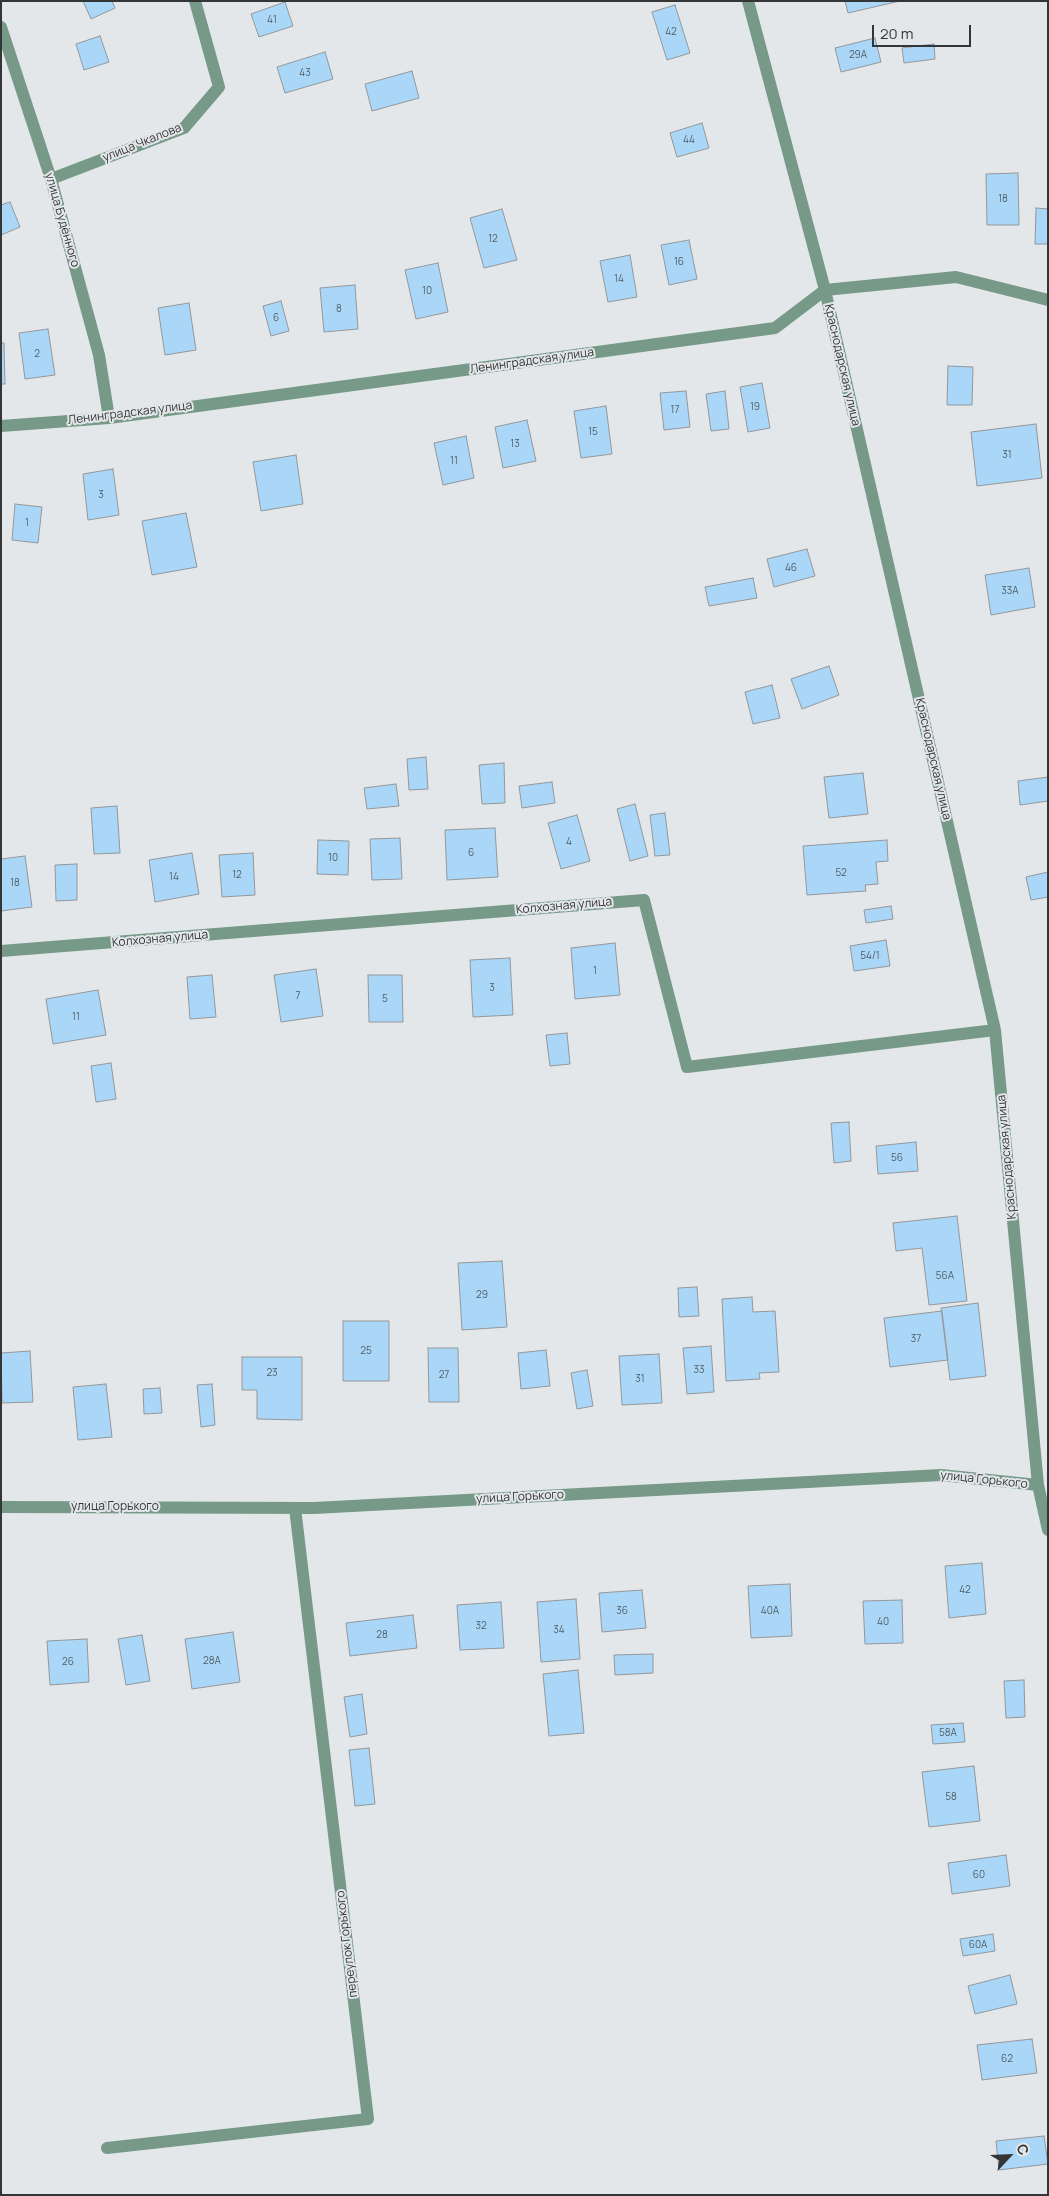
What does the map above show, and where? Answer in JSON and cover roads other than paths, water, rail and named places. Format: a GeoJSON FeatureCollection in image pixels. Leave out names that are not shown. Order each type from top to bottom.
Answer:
{"type":"FeatureCollection","features":[{"type":"Feature","properties":{"kind":"street","name":"улица Чкалова"},"geometry":{"type":"LineString","coordinates":[[51,179],[184,128],[219,87],[196,1]]}},
{"type":"Feature","properties":{"kind":"street","name":"Краснодарская улица"},"geometry":{"type":"LineString","coordinates":[[748,1],[826,290],[995,1030],[1038,1485],[1048,1530]]}},
{"type":"Feature","properties":{"kind":"street","name":"улица Будённого"},"geometry":{"type":"LineString","coordinates":[[1,27],[51,179],[99,355],[109,418]]}},
{"type":"Feature","properties":{"kind":"street"},"geometry":{"type":"LineString","coordinates":[[826,290],[956,277],[1048,300]]}},
{"type":"Feature","properties":{"kind":"street","name":"Ленинградская улица"},"geometry":{"type":"LineString","coordinates":[[1,426],[109,418],[775,328],[826,290]]}},
{"type":"Feature","properties":{"kind":"street","name":"Колхозная улица"},"geometry":{"type":"LineString","coordinates":[[1,951],[644,900],[687,1068],[995,1030]]}},
{"type":"Feature","properties":{"kind":"street","name":"улица Горького"},"geometry":{"type":"LineString","coordinates":[[1,1507],[295,1508],[940,1475],[1038,1485]]}},
{"type":"Feature","properties":{"kind":"street","name":"переулок Горького"},"geometry":{"type":"LineString","coordinates":[[107,2148],[368,2119],[295,1508]]}}]}
